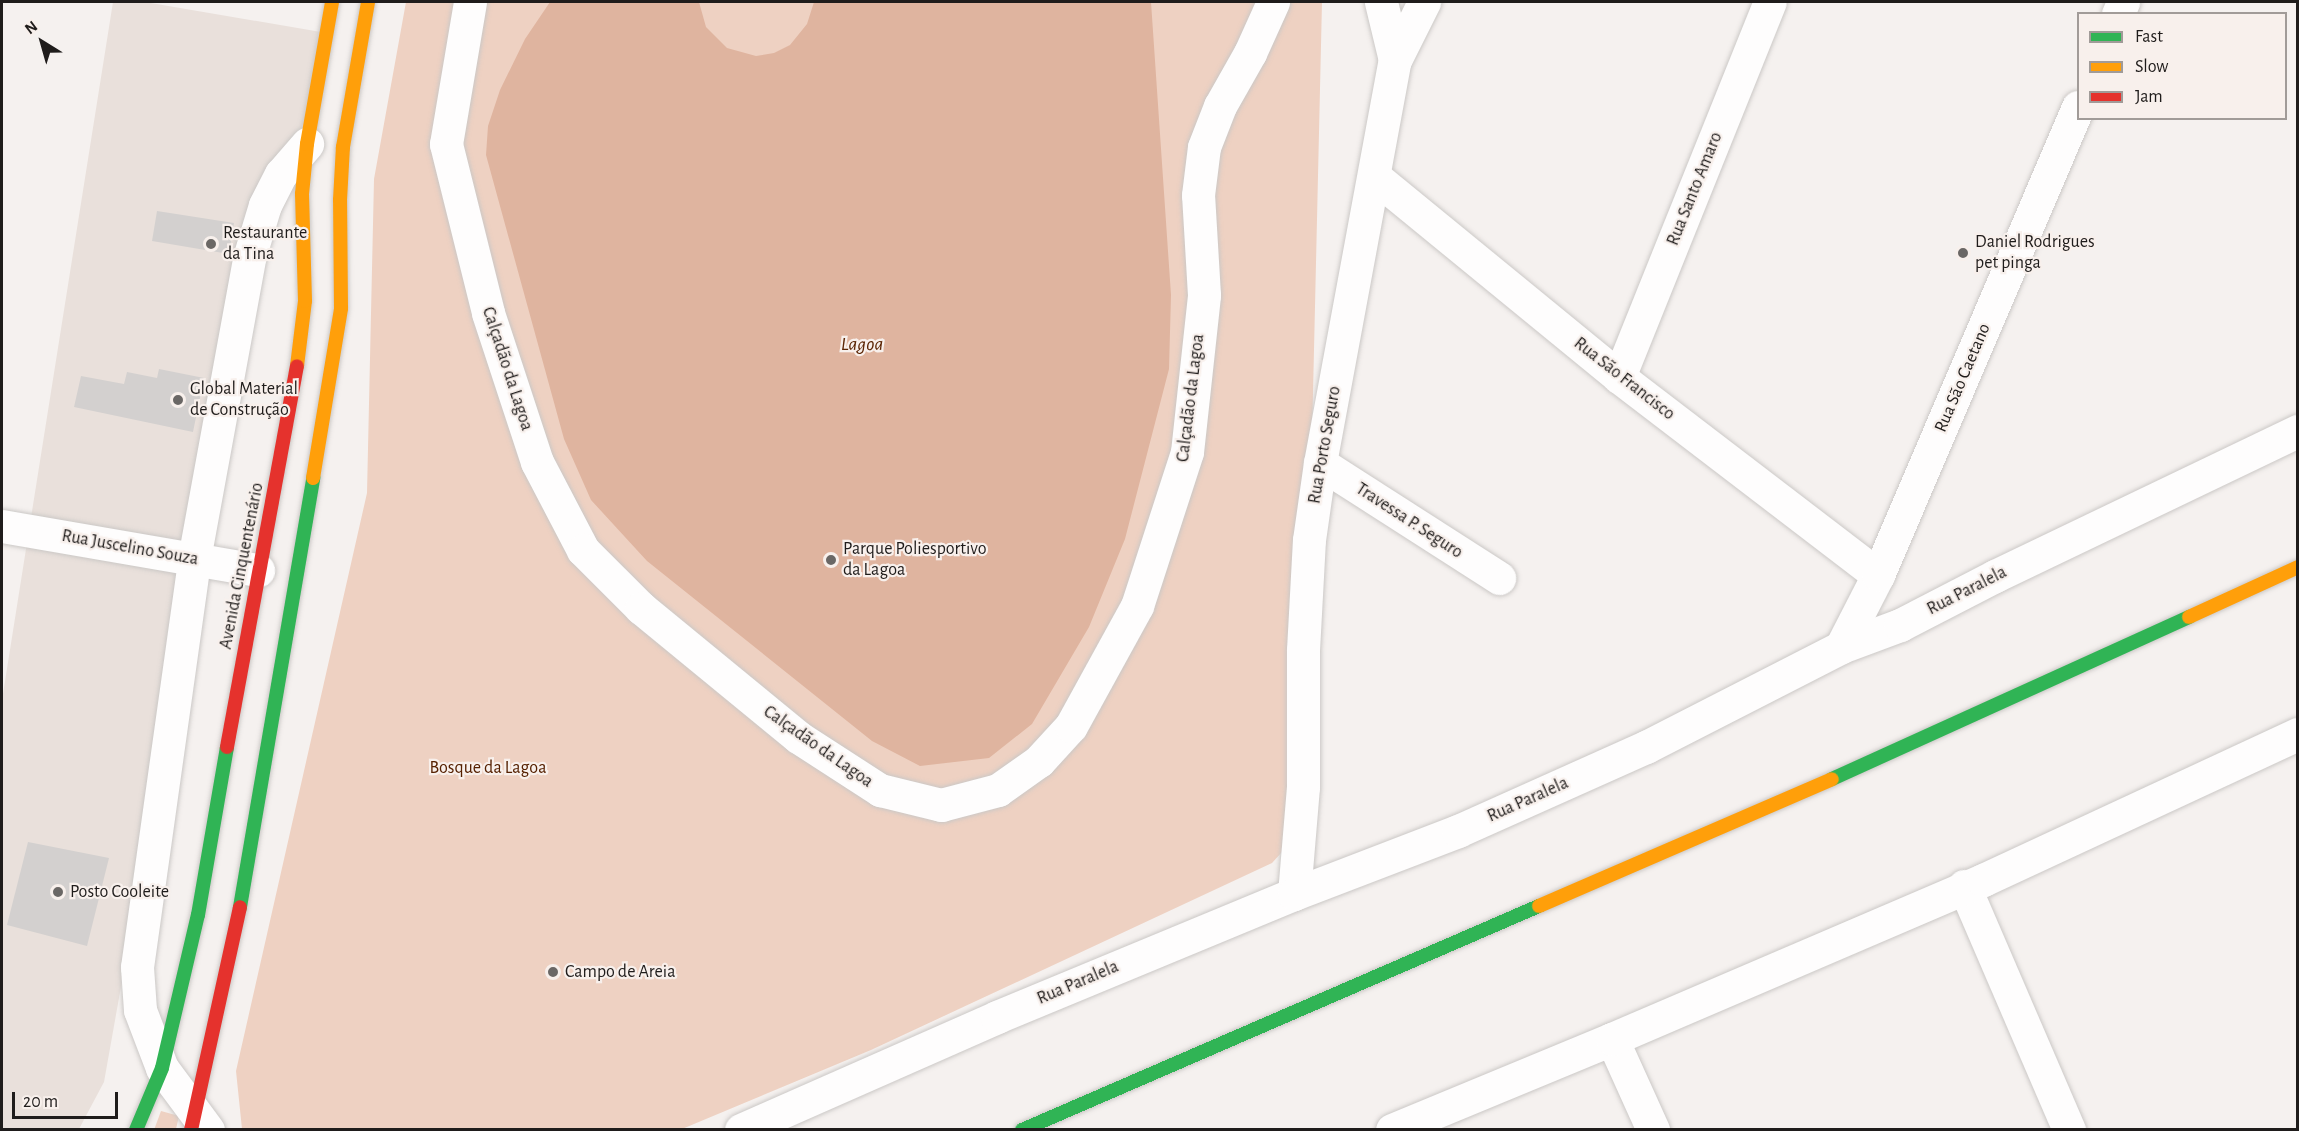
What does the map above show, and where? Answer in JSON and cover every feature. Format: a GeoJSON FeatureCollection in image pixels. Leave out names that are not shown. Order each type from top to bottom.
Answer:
{"type":"FeatureCollection","features":[{"type":"Feature","properties":{"kind":"main road","name":"Avenida Cinquentenário"},"geometry":{"type":"LineString","coordinates":[[136,1130],[162,1068],[198,915],[258,570],[285,438],[305,301],[302,194],[307,144],[332,2]]}},
{"type":"Feature","properties":{"kind":"main road"},"geometry":{"type":"LineString","coordinates":[[198,1123],[251,848],[341,308],[340,200],[343,147],[368,2]]}},
{"type":"Feature","properties":{"kind":"main road"},"geometry":{"type":"LineString","coordinates":[[1022,1130],[1909,746],[2298,567]]}},
{"type":"Feature","properties":{"kind":"street","name":"Calçadão da Lagoa"},"geometry":{"type":"LineString","coordinates":[[470,2],[446,144],[488,313],[537,462],[583,550],[640,608],[798,737],[880,790],[941,805],[998,790],[1039,761],[1071,726],[1137,606],[1187,452],[1204,295],[1198,195],[1204,147],[1220,106],[1250,53],[1273,2]]}},
{"type":"Feature","properties":{"kind":"street","name":"Rua Porto Seguro"},"geometry":{"type":"LineString","coordinates":[[1294,894],[1303,787],[1302,713],[1306,579],[1320,464],[1395,60],[1381,2]]}},
{"type":"Feature","properties":{"kind":"street"},"geometry":{"type":"LineString","coordinates":[[1395,60],[1424,2]]}},
{"type":"Feature","properties":{"kind":"street","name":"Rua Santo Amaro"},"geometry":{"type":"LineString","coordinates":[[1619,377],[1770,2]]}},
{"type":"Feature","properties":{"kind":"street","name":"Rua São Caetano"},"geometry":{"type":"LineString","coordinates":[[1841,647],[1878,575],[2077,112]]}},
{"type":"Feature","properties":{"kind":"street"},"geometry":{"type":"LineString","coordinates":[[198,1123],[162,1068],[140,1010],[137,968],[194,559],[249,258],[265,205],[281,174],[307,144]]}},
{"type":"Feature","properties":{"kind":"street","name":"Rua São Francisco"},"geometry":{"type":"LineString","coordinates":[[1375,177],[1619,377],[1878,575]]}},
{"type":"Feature","properties":{"kind":"street","name":"Rua Paralela"},"geometry":{"type":"LineString","coordinates":[[741,1130],[997,1017],[1294,894],[1458,831],[1646,747],[1841,647],[1900,625],[1995,576],[2298,431]]}},
{"type":"Feature","properties":{"kind":"street","name":"Travessa P. Seguro"},"geometry":{"type":"LineString","coordinates":[[1320,464],[1499,578]]}},
{"type":"Feature","properties":{"kind":"street","name":"Rua Juscelino Souza"},"geometry":{"type":"LineString","coordinates":[[2,526],[258,570]]}},
{"type":"Feature","properties":{"kind":"street"},"geometry":{"type":"LineString","coordinates":[[1392,1130],[1612,1039],[2295,741]]}},
{"type":"Feature","properties":{"kind":"street"},"geometry":{"type":"LineString","coordinates":[[1964,886],[2069,1130]]}},
{"type":"Feature","properties":{"kind":"street"},"geometry":{"type":"LineString","coordinates":[[1612,1039],[1653,1130]]}},
{"type":"Feature","properties":{"kind":"shaded area"},"geometry":{"type":"Polygon","coordinates":[[[113,2],[145,2],[321,32],[308,112],[246,257],[196,566],[104,1082],[79,1129],[2,1130],[2,700],[113,2]]]}},
{"type":"Feature","properties":{"kind":"green space","name":"Parque Poliesportivo da Lagoa"},"geometry":{"type":"Polygon","coordinates":[[[406,2],[1322,2],[1303,829],[1272,863],[871,1050],[682,1129],[242,1129],[236,1071],[367,493],[374,179],[406,2]]]}},
{"type":"Feature","properties":{"kind":"green space"},"geometry":{"type":"Polygon","coordinates":[[[161,1111],[179,1116],[176,1129],[154,1130],[161,1111]]]}},
{"type":"Feature","properties":{"kind":"water","name":"Lagoa"},"geometry":{"type":"Polygon","coordinates":[[[550,2],[699,2],[706,27],[727,48],[756,56],[774,53],[790,45],[807,24],[814,2],[1151,2],[1171,295],[1169,369],[1125,539],[1089,627],[1032,724],[989,758],[920,766],[872,741],[647,561],[591,500],[564,439],[486,155],[488,126],[500,90],[525,39],[550,2]]]}},
{"type":"Feature","properties":{"kind":"building"},"geometry":{"type":"Polygon","coordinates":[[[157,211],[234,223],[229,254],[152,241],[157,211]]]}},
{"type":"Feature","properties":{"kind":"building"},"geometry":{"type":"Polygon","coordinates":[[[159,369],[204,378],[193,432],[74,407],[81,376],[124,384],[127,372],[157,378],[159,369]]]}},
{"type":"Feature","properties":{"kind":"building","name":"Posto Cooleite"},"geometry":{"type":"Polygon","coordinates":[[[28,842],[109,858],[87,946],[7,925],[28,842]]]}},
{"type":"Feature","properties":{"kind":"traffic: fast"},"geometry":{"type":"LineString","coordinates":[[240,907],[313,478]]}},
{"type":"Feature","properties":{"kind":"traffic: fast"},"geometry":{"type":"LineString","coordinates":[[1832,779],[2189,617]]}},
{"type":"Feature","properties":{"kind":"traffic: fast"},"geometry":{"type":"LineString","coordinates":[[136,1130],[162,1068],[198,915],[227,747]]}},
{"type":"Feature","properties":{"kind":"traffic: fast"},"geometry":{"type":"LineString","coordinates":[[1022,1130],[1539,906]]}},
{"type":"Feature","properties":{"kind":"traffic: slow"},"geometry":{"type":"LineString","coordinates":[[297,366],[305,301],[302,194],[307,144],[332,2]]}},
{"type":"Feature","properties":{"kind":"traffic: slow"},"geometry":{"type":"LineString","coordinates":[[313,478],[341,308],[340,200],[343,147],[368,2]]}},
{"type":"Feature","properties":{"kind":"traffic: slow"},"geometry":{"type":"LineString","coordinates":[[2189,617],[2298,567]]}},
{"type":"Feature","properties":{"kind":"traffic: slow"},"geometry":{"type":"LineString","coordinates":[[1539,906],[1832,779]]}},
{"type":"Feature","properties":{"kind":"traffic: jam"},"geometry":{"type":"LineString","coordinates":[[227,747],[297,366]]}},
{"type":"Feature","properties":{"kind":"traffic: jam"},"geometry":{"type":"LineString","coordinates":[[191,1130],[240,907]]}},
{"type":"Feature","properties":{"kind":"place","name":"Restaurante da Tina"},"geometry":{"type":"Point","coordinates":[211,244]}},
{"type":"Feature","properties":{"kind":"place","name":"Daniel Rodrigues pet pinga"},"geometry":{"type":"Point","coordinates":[1963,253]}},
{"type":"Feature","properties":{"kind":"place","name":"Global Material de Construção"},"geometry":{"type":"Point","coordinates":[178,400]}},
{"type":"Feature","properties":{"kind":"place","name":"Parque Poliesportivo da Lagoa"},"geometry":{"type":"Point","coordinates":[831,560]}},
{"type":"Feature","properties":{"kind":"place","name":"Posto Cooleite"},"geometry":{"type":"Point","coordinates":[58,892]}},
{"type":"Feature","properties":{"kind":"place","name":"Campo de Areia"},"geometry":{"type":"Point","coordinates":[553,972]}},
{"type":"Feature","properties":{"kind":"park label","name":"Bosque da Lagoa"},"geometry":{"type":"Point","coordinates":[488,768]}}]}
